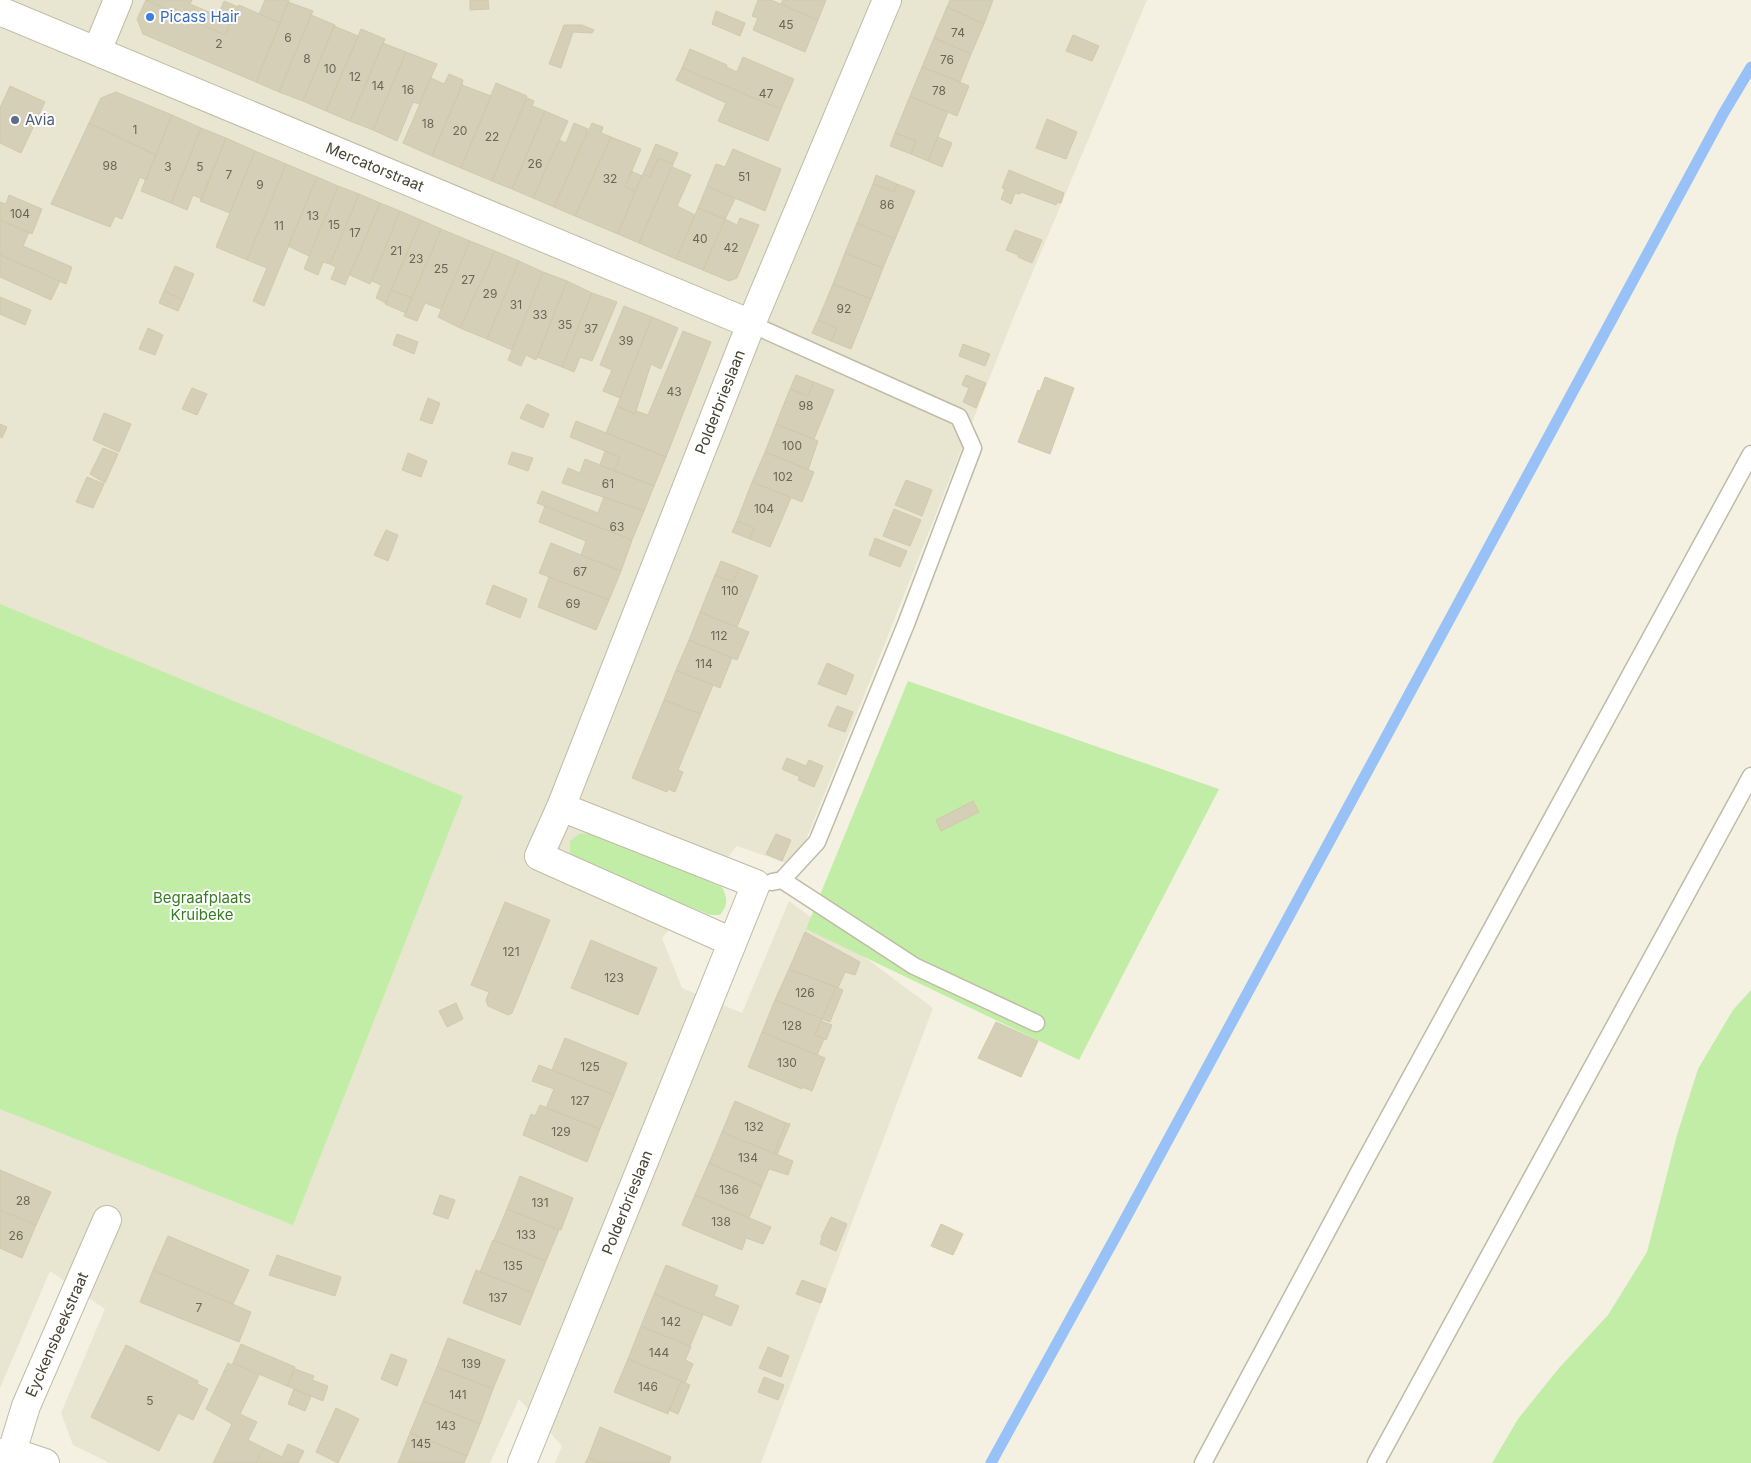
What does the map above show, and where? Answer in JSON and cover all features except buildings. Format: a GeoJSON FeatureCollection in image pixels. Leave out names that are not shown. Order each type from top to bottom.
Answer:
{"type":"FeatureCollection","features":[{"type":"Feature","properties":{"kind":"street"},"geometry":{"type":"LineString","coordinates":[[97,51],[118,0]]}},
{"type":"Feature","properties":{"kind":"street","name":"Polderbrieslaan"},"geometry":{"type":"LineString","coordinates":[[732,942],[539,856],[561,806],[751,324],[887,0]]}},
{"type":"Feature","properties":{"kind":"street","name":"Mercatorstraat"},"geometry":{"type":"LineString","coordinates":[[0,11],[751,324]]}},
{"type":"Feature","properties":{"kind":"street"},"geometry":{"type":"LineString","coordinates":[[561,806],[769,882]]}},
{"type":"Feature","properties":{"kind":"street","name":"Polderbrieslaan"},"geometry":{"type":"LineString","coordinates":[[522,1463],[732,942],[769,882]]}},
{"type":"Feature","properties":{"kind":"street","name":"Eyckensbeekstraat"},"geometry":{"type":"LineString","coordinates":[[45,1463],[6,1452],[107,1220]]}},
{"type":"Feature","properties":{"kind":"lane"},"geometry":{"type":"LineString","coordinates":[[751,324],[958,417],[973,448],[906,624],[817,842],[769,882],[914,966],[1036,1023]]}},
{"type":"Feature","properties":{"kind":"lane"},"geometry":{"type":"LineString","coordinates":[[1202,1463],[1751,454]]}},
{"type":"Feature","properties":{"kind":"lane"},"geometry":{"type":"LineString","coordinates":[[1376,1463],[1751,776]]}},
{"type":"Feature","properties":{"kind":"shaded area"},"geometry":{"type":"Polygon","coordinates":[[[0,0],[1147,0],[1012,321],[799,857],[791,865],[737,846],[662,938],[682,988],[742,1013],[789,901],[933,1008],[761,1463],[555,1463],[562,1446],[519,1399],[490,1463],[110,1463],[73,1445],[61,1413],[105,1309],[50,1271],[0,1388],[0,0]]]}},
{"type":"Feature","properties":{"kind":"green space","name":"Begraafplaats Kruibeke"},"geometry":{"type":"Polygon","coordinates":[[[0,604],[463,796],[293,1225],[0,1109],[0,604]]]}},
{"type":"Feature","properties":{"kind":"green space"},"geometry":{"type":"Polygon","coordinates":[[[908,681],[1219,789],[1079,1060],[806,929],[908,681]]]}},
{"type":"Feature","properties":{"kind":"green space"},"geometry":{"type":"Polygon","coordinates":[[[592,833],[722,887],[726,902],[723,911],[720,915],[710,915],[579,861],[570,853],[570,841],[579,834],[592,833]]]}},
{"type":"Feature","properties":{"kind":"green space"},"geometry":{"type":"Polygon","coordinates":[[[1751,990],[1751,1463],[1492,1463],[1518,1419],[1559,1368],[1608,1315],[1647,1252],[1677,1135],[1698,1069],[1733,1010],[1751,990]]]}},
{"type":"Feature","properties":{"kind":"waterway"},"geometry":{"type":"LineString","coordinates":[[991,1463],[1116,1236],[1723,114],[1751,67]]}},
{"type":"Feature","properties":{"kind":"place","name":"Picass Hair"},"geometry":{"type":"Point","coordinates":[150,17]}},
{"type":"Feature","properties":{"kind":"place","name":"Avia"},"geometry":{"type":"Point","coordinates":[15,120]}}]}
